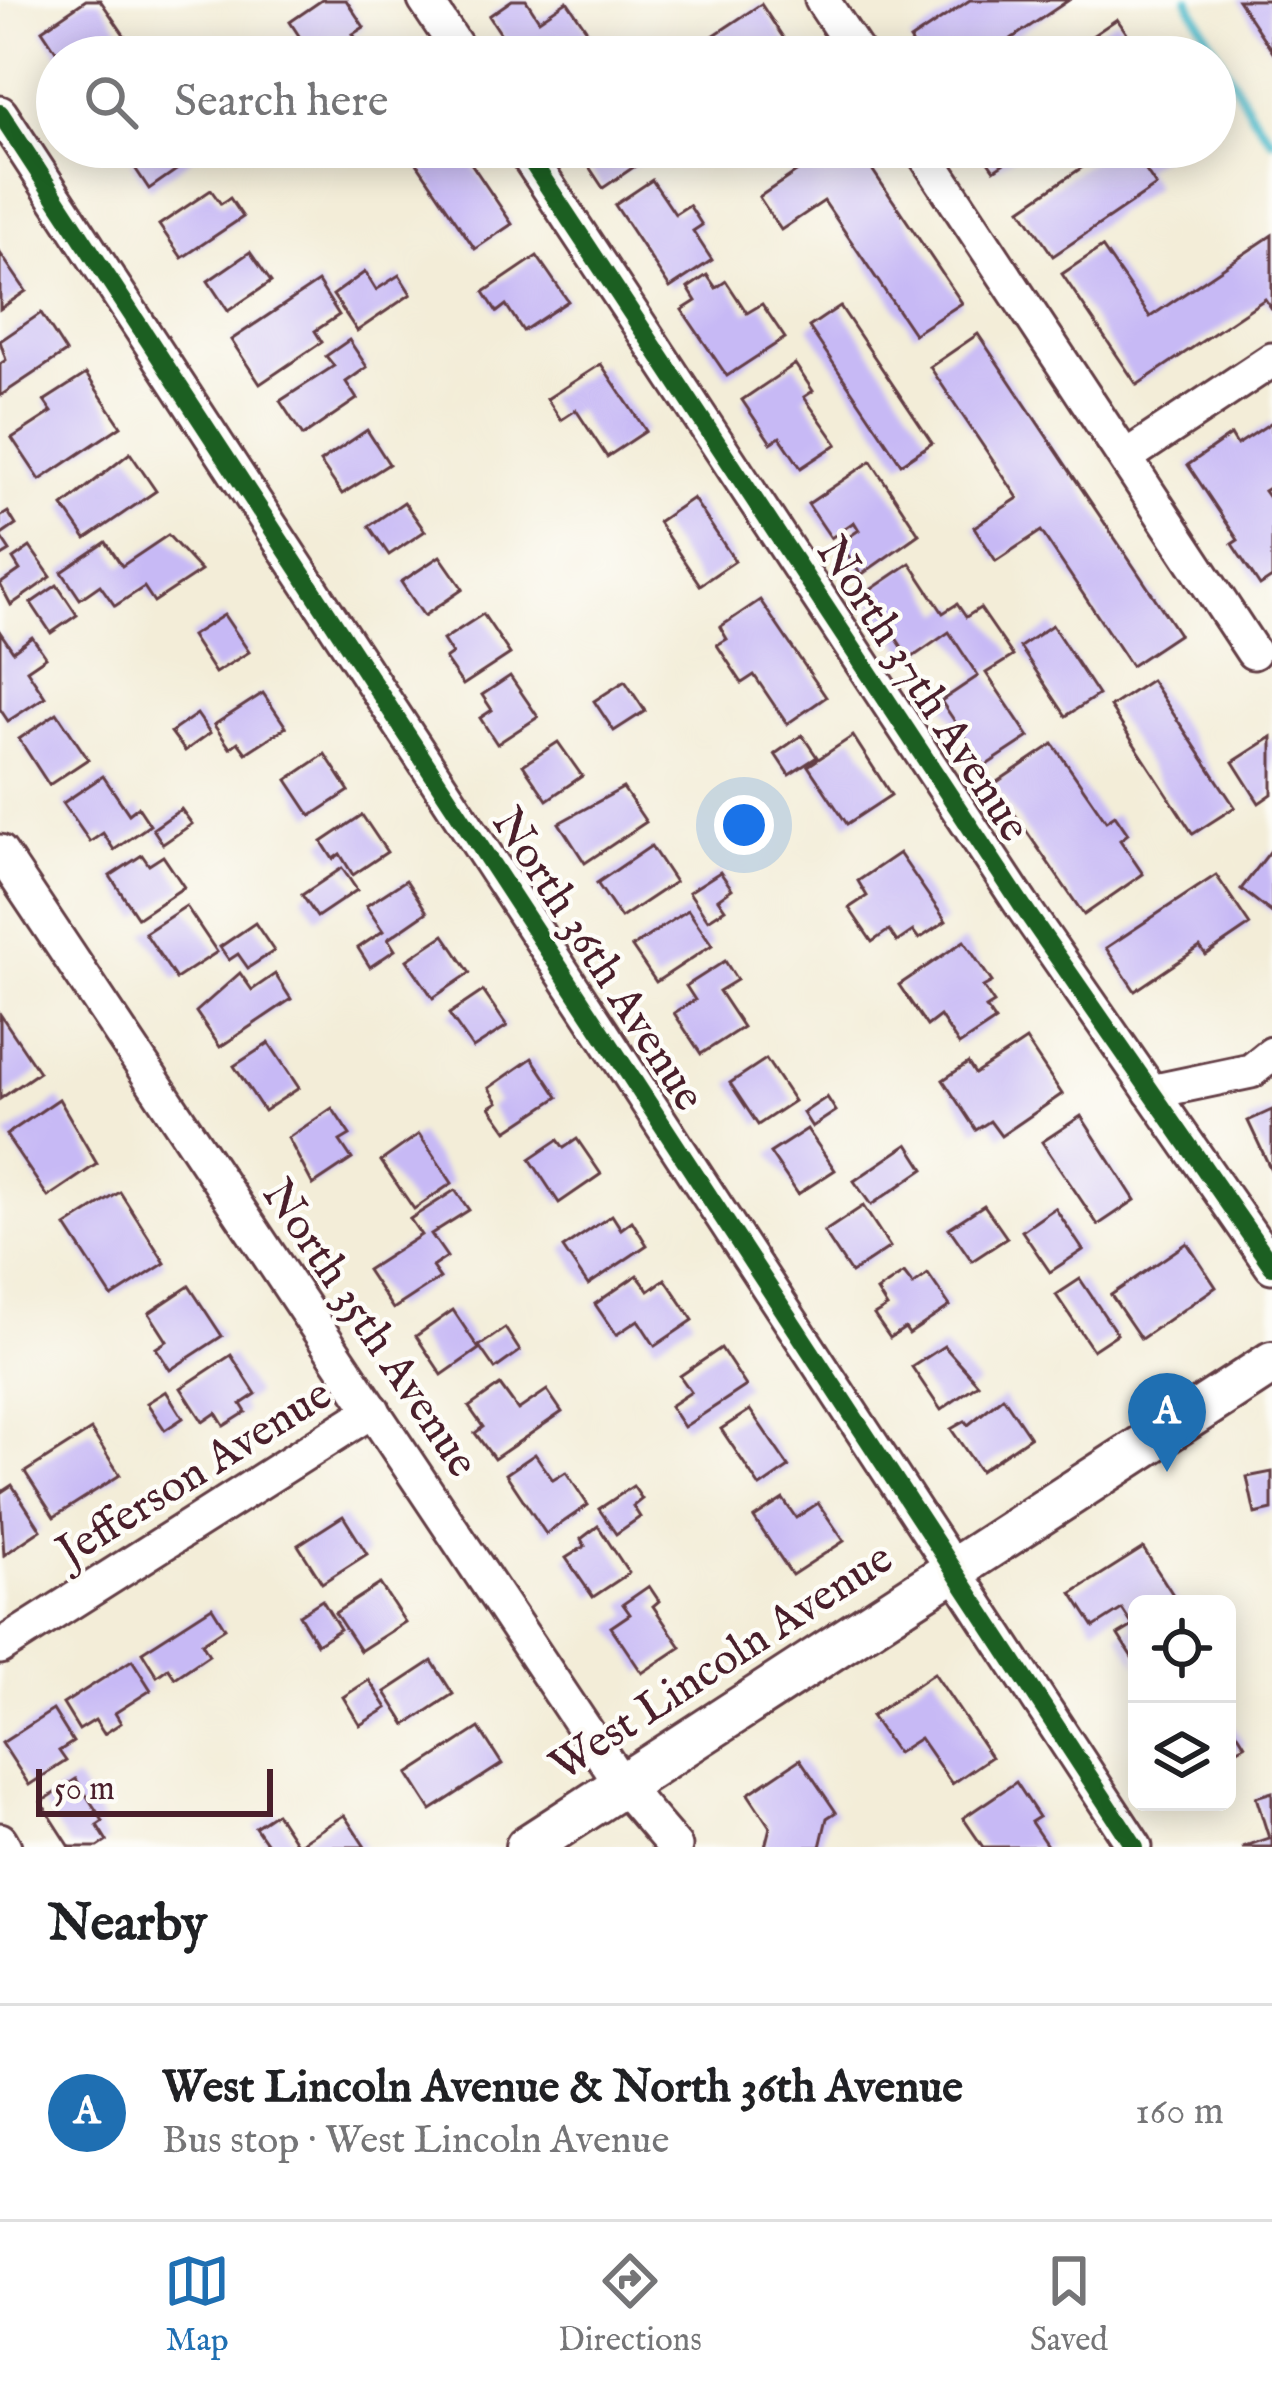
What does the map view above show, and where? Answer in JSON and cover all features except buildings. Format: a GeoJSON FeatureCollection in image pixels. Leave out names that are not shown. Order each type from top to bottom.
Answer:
{"type":"FeatureCollection","features":[{"type":"Feature","properties":{"kind":"street"},"geometry":{"type":"LineString","coordinates":[[425,0],[449,36]]}},
{"type":"Feature","properties":{"kind":"street"},"geometry":{"type":"LineString","coordinates":[[822,0],[846,36]]}},
{"type":"Feature","properties":{"kind":"street","name":"North 36th Avenue"},"geometry":{"type":"LineString","coordinates":[[0,113],[36,168]]}},
{"type":"Feature","properties":{"kind":"street","name":"North 36th Avenue"},"geometry":{"type":"LineString","coordinates":[[36,168],[1135,1847]]}},
{"type":"Feature","properties":{"kind":"street","name":"North 37th Avenue"},"geometry":{"type":"LineString","coordinates":[[536,168],[1021,904],[1272,1266]]}},
{"type":"Feature","properties":{"kind":"street"},"geometry":{"type":"LineString","coordinates":[[934,168],[1253,652]]}},
{"type":"Feature","properties":{"kind":"street"},"geometry":{"type":"LineString","coordinates":[[1126,457],[1272,360]]}},
{"type":"Feature","properties":{"kind":"street","name":"North 35th Avenue"},"geometry":{"type":"LineString","coordinates":[[0,853],[622,1785],[675,1847]]}},
{"type":"Feature","properties":{"kind":"street"},"geometry":{"type":"LineString","coordinates":[[1151,1091],[1251,1071],[1272,1054]]}},
{"type":"Feature","properties":{"kind":"street","name":"West Lincoln Avenue"},"geometry":{"type":"LineString","coordinates":[[527,1847],[1272,1363]]}},
{"type":"Feature","properties":{"kind":"street","name":"Jefferson Avenue"},"geometry":{"type":"LineString","coordinates":[[0,1647],[373,1410]]}},
{"type":"Feature","properties":{"kind":"waterway"},"geometry":{"type":"LineString","coordinates":[[1188,0],[1208,36]]}},
{"type":"Feature","properties":{"kind":"waterway"},"geometry":{"type":"LineString","coordinates":[[1236,86],[1272,140]]}},
{"type":"Feature","properties":{"kind":"cycle path"},"geometry":{"type":"LineString","coordinates":[[0,113],[36,168]]}},
{"type":"Feature","properties":{"kind":"cycle path"},"geometry":{"type":"LineString","coordinates":[[36,168],[1135,1847]]}},
{"type":"Feature","properties":{"kind":"cycle path"},"geometry":{"type":"LineString","coordinates":[[536,168],[1021,904],[1272,1266]]}},
{"type":"Feature","properties":{"kind":"place","name":"West Lincoln Avenue & North 36th Avenue"},"geometry":{"type":"Point","coordinates":[1167,1472]}}]}
